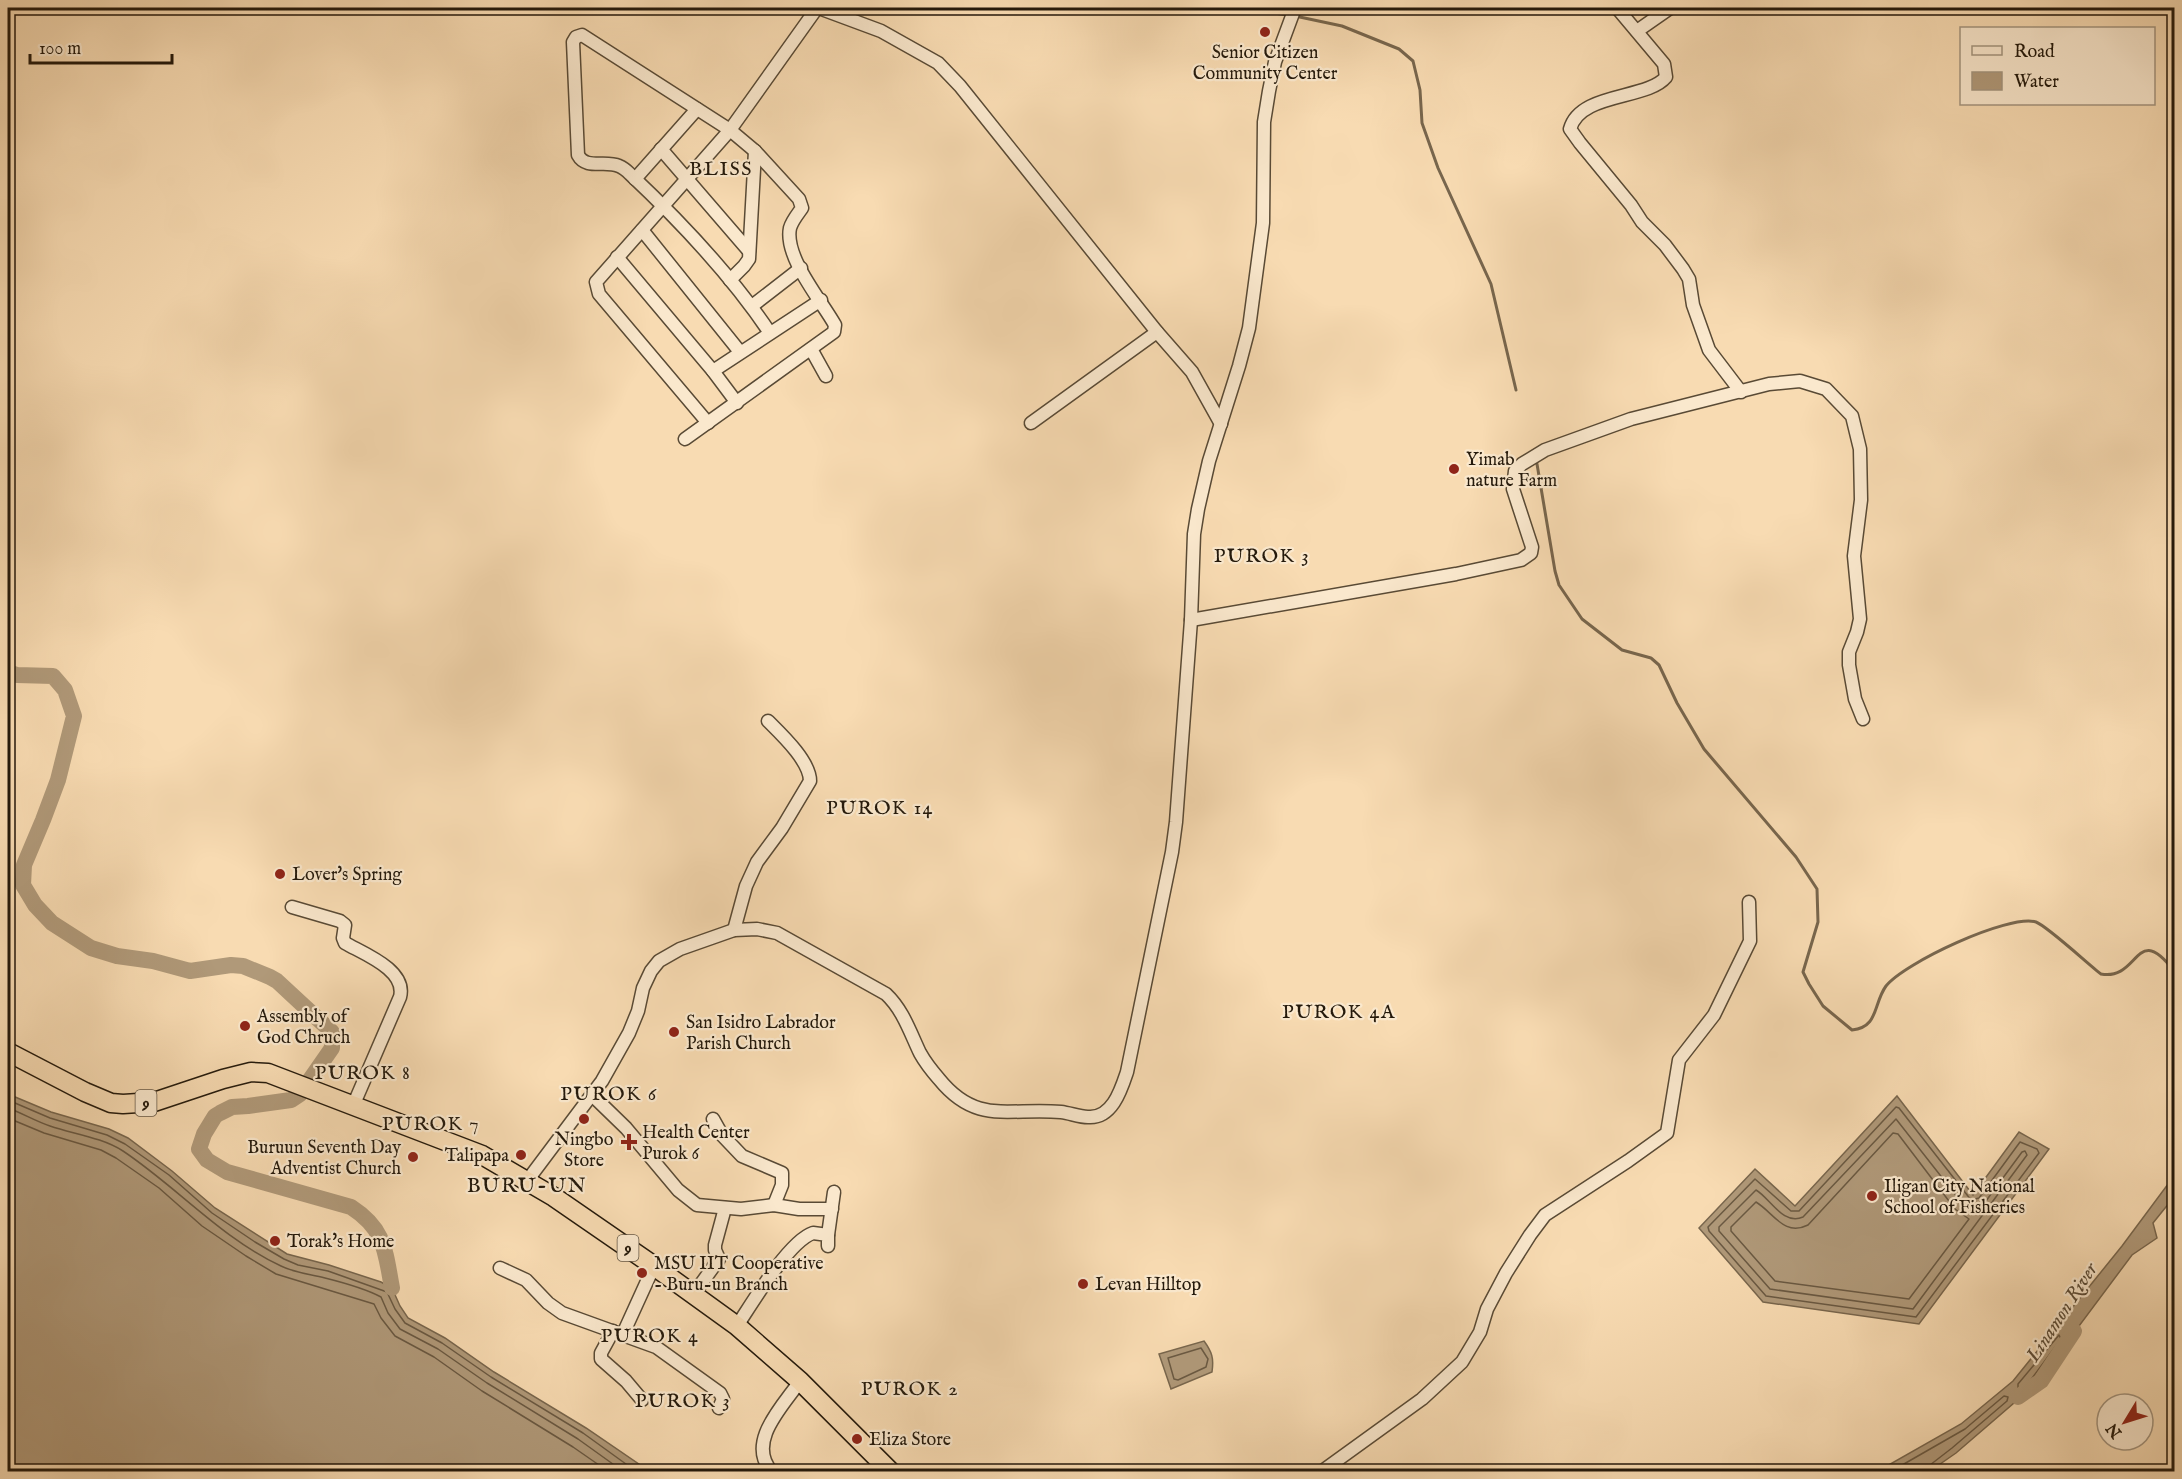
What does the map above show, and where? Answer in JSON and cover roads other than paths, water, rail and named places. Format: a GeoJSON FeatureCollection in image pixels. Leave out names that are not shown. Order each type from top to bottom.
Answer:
{"type":"FeatureCollection","features":[{"type":"Feature","properties":{"kind":"highway","name":"9"},"geometry":{"type":"LineString","coordinates":[[8,1052],[46,1074],[85,1092],[111,1103],[123,1104],[154,1102],[185,1093],[206,1083],[251,1072],[268,1073],[482,1155],[527,1181],[654,1266],[737,1326],[800,1381],[891,1472]]}},
{"type":"Feature","properties":{"kind":"street"},"geometry":{"type":"LineString","coordinates":[[708,423],[599,294],[596,282],[730,130],[818,8],[881,31],[938,63],[988,119],[1157,333],[1192,372],[1221,424]]}},
{"type":"Feature","properties":{"kind":"street"},"geometry":{"type":"LineString","coordinates":[[527,1181],[602,1081],[629,1033],[638,1011],[646,980],[659,962],[680,949],[734,930],[757,929],[777,933],[886,994],[900,1009],[922,1056],[931,1069],[947,1089],[965,1104],[989,1111],[1051,1111],[1088,1118],[1108,1110],[1121,1091],[1127,1072],[1172,852],[1176,822],[1191,620],[1195,526],[1209,460],[1244,347],[1254,297],[1263,223],[1264,122],[1275,62],[1295,8]]}},
{"type":"Feature","properties":{"kind":"street"},"geometry":{"type":"LineString","coordinates":[[1617,8],[1664,64],[1666,77],[1659,83],[1605,100],[1587,109],[1574,120],[1570,129],[1642,222],[1665,245],[1683,269],[1689,279],[1693,305],[1709,350],[1741,392]]}},
{"type":"Feature","properties":{"kind":"street"},"geometry":{"type":"LineString","coordinates":[[1636,31],[1670,8]]}},
{"type":"Feature","properties":{"kind":"street"},"geometry":{"type":"LineString","coordinates":[[685,439],[836,329],[801,268],[790,241],[790,229],[802,204],[755,151],[730,130],[608,50],[582,35],[576,37],[573,42],[578,155],[583,162],[622,167],[635,179],[663,205],[730,280],[752,306],[770,333]]}},
{"type":"Feature","properties":{"kind":"street"},"geometry":{"type":"LineString","coordinates":[[635,179],[697,109]]}},
{"type":"Feature","properties":{"kind":"street"},"geometry":{"type":"LineString","coordinates":[[661,149],[749,251]]}},
{"type":"Feature","properties":{"kind":"street"},"geometry":{"type":"LineString","coordinates":[[730,280],[747,262],[755,151]]}},
{"type":"Feature","properties":{"kind":"street"},"geometry":{"type":"LineString","coordinates":[[642,230],[740,352]]}},
{"type":"Feature","properties":{"kind":"street"},"geometry":{"type":"LineString","coordinates":[[617,257],[737,403]]}},
{"type":"Feature","properties":{"kind":"street"},"geometry":{"type":"LineString","coordinates":[[752,306],[801,268]]}},
{"type":"Feature","properties":{"kind":"street"},"geometry":{"type":"LineString","coordinates":[[713,371],[821,300]]}},
{"type":"Feature","properties":{"kind":"street"},"geometry":{"type":"LineString","coordinates":[[1031,423],[1157,333]]}},
{"type":"Feature","properties":{"kind":"street"},"geometry":{"type":"LineString","coordinates":[[811,349],[826,376]]}},
{"type":"Feature","properties":{"kind":"street"},"geometry":{"type":"LineString","coordinates":[[1191,620],[1282,606],[1521,560],[1531,553],[1532,547],[1513,489],[1515,471],[1522,464],[1545,450],[1631,419],[1769,384],[1800,381],[1826,389],[1852,416],[1860,449],[1861,500],[1854,556],[1860,620],[1850,652],[1849,665],[1855,699],[1863,719]]}},
{"type":"Feature","properties":{"kind":"street"},"geometry":{"type":"LineString","coordinates":[[734,930],[743,894],[757,862],[782,828],[810,781],[810,774],[796,752],[768,721]]}},
{"type":"Feature","properties":{"kind":"street"},"geometry":{"type":"LineString","coordinates":[[1321,1472],[1422,1399],[1462,1362],[1480,1332],[1487,1309],[1506,1273],[1530,1234],[1545,1215],[1667,1133],[1679,1060],[1714,1015],[1750,941],[1749,902]]}},
{"type":"Feature","properties":{"kind":"street"},"geometry":{"type":"LineString","coordinates":[[292,907],[340,921],[345,925],[342,938],[345,943],[387,968],[402,986],[400,997],[353,1106]]}},
{"type":"Feature","properties":{"kind":"street"},"geometry":{"type":"LineString","coordinates":[[592,1095],[626,1128],[687,1198],[698,1205],[741,1209],[774,1205],[799,1209],[832,1209]]}},
{"type":"Feature","properties":{"kind":"street"},"geometry":{"type":"LineString","coordinates":[[713,1119],[722,1135],[742,1156],[782,1173],[782,1185],[774,1205]]}},
{"type":"Feature","properties":{"kind":"street"},"geometry":{"type":"LineString","coordinates":[[737,1326],[779,1264],[796,1245],[809,1234],[828,1240],[834,1192]]}},
{"type":"Feature","properties":{"kind":"street"},"geometry":{"type":"LineString","coordinates":[[693,1294],[719,1259],[715,1245],[725,1208]]}},
{"type":"Feature","properties":{"kind":"street"},"geometry":{"type":"LineString","coordinates":[[642,1400],[626,1381],[601,1359],[601,1353],[618,1332],[654,1266]]}},
{"type":"Feature","properties":{"kind":"street"},"geometry":{"type":"LineString","coordinates":[[500,1268],[526,1280],[548,1303],[562,1313],[656,1347],[722,1396],[719,1408]]}},
{"type":"Feature","properties":{"kind":"street"},"geometry":{"type":"LineString","coordinates":[[772,1472],[761,1449],[764,1438],[768,1428],[800,1381]]}},
{"type":"Feature","properties":{"kind":"water"},"geometry":{"type":"Polygon","coordinates":[[[8,1094],[51,1112],[109,1129],[128,1138],[172,1171],[215,1208],[287,1254],[329,1265],[381,1282],[392,1288],[408,1318],[445,1338],[649,1471],[8,1471],[8,1094]]]}},
{"type":"Feature","properties":{"kind":"water"},"geometry":{"type":"Polygon","coordinates":[[[1897,1096],[1973,1195],[2019,1132],[2049,1149],[1919,1324],[1763,1302],[1699,1228],[1755,1169],[1795,1206],[1897,1096]]]}},
{"type":"Feature","properties":{"kind":"water"},"geometry":{"type":"Polygon","coordinates":[[[2174,1176],[2174,1197],[2153,1223],[2157,1238],[2132,1255],[2035,1385],[1956,1453],[1930,1471],[1878,1471],[1961,1424],[2013,1381],[2122,1246],[2174,1176]]]}},
{"type":"Feature","properties":{"kind":"water"},"geometry":{"type":"Polygon","coordinates":[[[1204,1341],[1212,1355],[1212,1372],[1171,1389],[1159,1354],[1204,1341]]]}},
{"type":"Feature","properties":{"kind":"waterway"},"geometry":{"type":"LineString","coordinates":[[1237,8],[1289,15]]}},
{"type":"Feature","properties":{"kind":"waterway"},"geometry":{"type":"LineString","coordinates":[[1295,16],[1342,26],[1399,49],[1413,61],[1420,90],[1422,123],[1438,168],[1491,284],[1516,390]]}},
{"type":"Feature","properties":{"kind":"waterway"},"geometry":{"type":"LineString","coordinates":[[1537,464],[1559,585],[1582,619],[1622,650],[1651,658],[1659,665],[1677,703],[1704,749],[1796,857],[1817,889],[1818,922],[1803,972],[1823,1006],[1852,1030],[1861,1028],[1871,1020],[1882,993],[1896,976],[1957,942],[2003,925],[2036,922],[2101,974],[2114,974],[2144,951],[2152,951],[2174,971]]}},
{"type":"Feature","properties":{"kind":"waterway"},"geometry":{"type":"LineString","coordinates":[[8,672],[17,675],[53,676],[65,690],[74,716],[58,780],[24,865],[23,885],[35,905],[52,923],[91,948],[117,956],[153,961],[190,971],[231,965],[243,966],[270,977],[332,1032],[332,1048],[300,1094],[291,1100],[232,1107],[220,1113],[215,1116],[204,1134],[199,1149],[207,1160],[227,1172],[351,1207],[362,1215],[377,1232],[385,1251],[392,1288]]}},
{"type":"Feature","properties":{"kind":"waterway","name":"Linamon River"},"geometry":{"type":"LineString","coordinates":[[2018,1397],[2041,1381],[2074,1331]]}},
{"type":"Feature","properties":{"kind":"place","name":"Senior Citizen Community Center"},"geometry":{"type":"Point","coordinates":[1265,32]}},
{"type":"Feature","properties":{"kind":"place","name":"Yimab nature Farm"},"geometry":{"type":"Point","coordinates":[1454,469]}},
{"type":"Feature","properties":{"kind":"place","name":"Lover's Spring"},"geometry":{"type":"Point","coordinates":[280,874]}},
{"type":"Feature","properties":{"kind":"place","name":"Assembly of God Chruch"},"geometry":{"type":"Point","coordinates":[245,1026]}},
{"type":"Feature","properties":{"kind":"place","name":"San Isidro Labrador Parish Church"},"geometry":{"type":"Point","coordinates":[674,1032]}},
{"type":"Feature","properties":{"kind":"place","name":"Ningbo Store"},"geometry":{"type":"Point","coordinates":[584,1119]}},
{"type":"Feature","properties":{"kind":"place","name":"Health Center Purok 6"},"geometry":{"type":"Point","coordinates":[629,1142]}},
{"type":"Feature","properties":{"kind":"place","name":"Talipapa"},"geometry":{"type":"Point","coordinates":[521,1155]}},
{"type":"Feature","properties":{"kind":"place","name":"Buruun Seventh Day Adventist Church"},"geometry":{"type":"Point","coordinates":[413,1157]}},
{"type":"Feature","properties":{"kind":"place","name":"Iligan City National School of Fisheries"},"geometry":{"type":"Point","coordinates":[1872,1196]}},
{"type":"Feature","properties":{"kind":"place","name":"Torak's Home"},"geometry":{"type":"Point","coordinates":[275,1241]}},
{"type":"Feature","properties":{"kind":"place","name":"MSU IIT Cooperative - Buru-un Branch"},"geometry":{"type":"Point","coordinates":[642,1273]}},
{"type":"Feature","properties":{"kind":"place","name":"Levan Hilltop"},"geometry":{"type":"Point","coordinates":[1083,1284]}},
{"type":"Feature","properties":{"kind":"place","name":"Eliza Store"},"geometry":{"type":"Point","coordinates":[857,1439]}},
{"type":"Feature","properties":{"kind":"district","name":"BLISS"},"geometry":{"type":"Point","coordinates":[721,168]}},
{"type":"Feature","properties":{"kind":"district","name":"PUROK 3"},"geometry":{"type":"Point","coordinates":[1262,555]}},
{"type":"Feature","properties":{"kind":"district","name":"PUROK 14"},"geometry":{"type":"Point","coordinates":[880,807]}},
{"type":"Feature","properties":{"kind":"district","name":"PUROK 4A"},"geometry":{"type":"Point","coordinates":[1339,1011]}},
{"type":"Feature","properties":{"kind":"district","name":"PUROK 8"},"geometry":{"type":"Point","coordinates":[363,1072]}},
{"type":"Feature","properties":{"kind":"district","name":"PUROK 6"},"geometry":{"type":"Point","coordinates":[609,1093]}},
{"type":"Feature","properties":{"kind":"district","name":"PUROK 7"},"geometry":{"type":"Point","coordinates":[431,1123]}},
{"type":"Feature","properties":{"kind":"district","name":"BURU-UN"},"geometry":{"type":"Point","coordinates":[527,1185]}},
{"type":"Feature","properties":{"kind":"district","name":"PUROK 4"},"geometry":{"type":"Point","coordinates":[650,1335]}},
{"type":"Feature","properties":{"kind":"district","name":"PUROK 2"},"geometry":{"type":"Point","coordinates":[910,1388]}},
{"type":"Feature","properties":{"kind":"district","name":"PUROK 3"},"geometry":{"type":"Point","coordinates":[683,1400]}}]}
